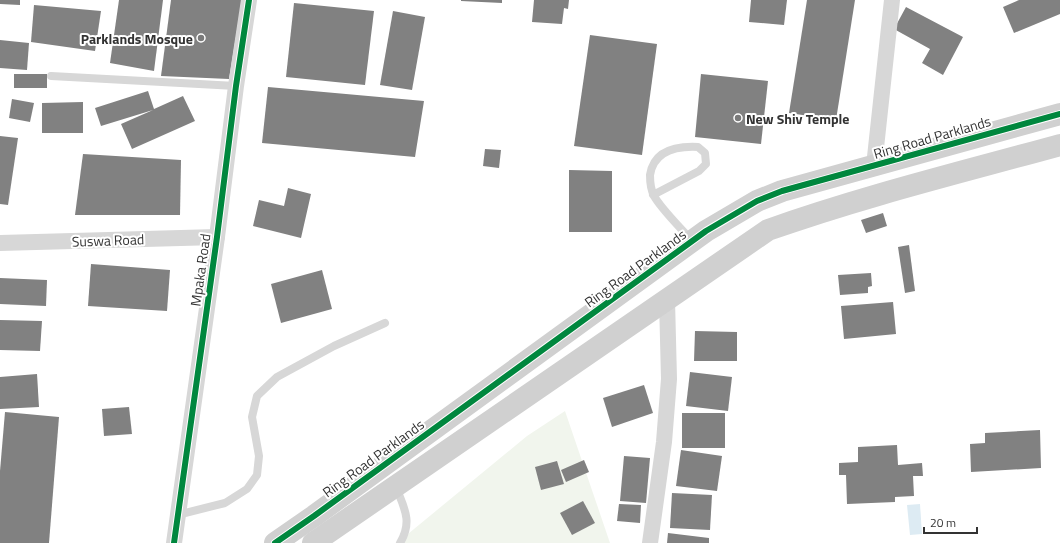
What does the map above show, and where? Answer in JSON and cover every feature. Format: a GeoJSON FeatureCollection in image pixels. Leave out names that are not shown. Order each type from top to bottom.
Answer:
{"type":"FeatureCollection","features":[{"type":"Feature","properties":{"kind":"street","name":"Mpaka Road"},"geometry":{"type":"LineString","coordinates":[[174,543],[249,0]]}},
{"type":"Feature","properties":{"kind":"street"},"geometry":{"type":"LineString","coordinates":[[874,166],[892,0]]}},
{"type":"Feature","properties":{"kind":"street","name":"Ring Road Parklands"},"geometry":{"type":"LineString","coordinates":[[274,543],[314,516],[693,241],[757,201],[782,191],[1060,114]]}},
{"type":"Feature","properties":{"kind":"street"},"geometry":{"type":"LineString","coordinates":[[313,543],[768,230],[808,216],[911,186],[1060,145]]}},
{"type":"Feature","properties":{"kind":"street"},"geometry":{"type":"LineString","coordinates":[[902,158],[911,186]]}},
{"type":"Feature","properties":{"kind":"street","name":"Suswa Road"},"geometry":{"type":"LineString","coordinates":[[0,243],[217,237]]}},
{"type":"Feature","properties":{"kind":"street"},"geometry":{"type":"LineString","coordinates":[[650,543],[664,442],[669,380],[667,300]]}},
{"type":"Feature","properties":{"kind":"lane"},"geometry":{"type":"LineString","coordinates":[[51,76],[236,86]]}},
{"type":"Feature","properties":{"kind":"lane"},"geometry":{"type":"LineString","coordinates":[[653,195],[699,171],[706,164],[705,153],[698,147],[685,146],[675,148],[665,152],[656,159],[651,170],[650,180],[653,195],[693,241]]}},
{"type":"Feature","properties":{"kind":"lane"},"geometry":{"type":"LineString","coordinates":[[178,515],[225,503],[247,489],[258,475],[259,456],[252,417],[257,396],[277,377],[334,346],[385,324]]}},
{"type":"Feature","properties":{"kind":"lane"},"geometry":{"type":"LineString","coordinates":[[395,486],[405,509],[407,519],[406,533],[400,543]]}},
{"type":"Feature","properties":{"kind":"shaded area"},"geometry":{"type":"Polygon","coordinates":[[[565,411],[610,543],[397,543],[527,436],[565,411]]]}},
{"type":"Feature","properties":{"kind":"shaded area"},"geometry":{"type":"Polygon","coordinates":[[[920,504],[922,534],[910,535],[907,505],[920,504]]]}},
{"type":"Feature","properties":{"kind":"building"},"geometry":{"type":"Polygon","coordinates":[[[0,0],[20,0],[20,5],[0,4],[0,0]]]}},
{"type":"Feature","properties":{"kind":"building"},"geometry":{"type":"Polygon","coordinates":[[[119,0],[163,0],[154,71],[110,63],[119,0]]]}},
{"type":"Feature","properties":{"kind":"building","name":"Parklands Mosque"},"geometry":{"type":"Polygon","coordinates":[[[171,0],[242,0],[229,79],[161,76],[171,0]]]}},
{"type":"Feature","properties":{"kind":"building"},"geometry":{"type":"Polygon","coordinates":[[[502,0],[502,3],[461,1],[502,0]]]}},
{"type":"Feature","properties":{"kind":"building"},"geometry":{"type":"Polygon","coordinates":[[[534,0],[569,0],[568,9],[564,8],[562,24],[532,22],[534,0]]]}},
{"type":"Feature","properties":{"kind":"building"},"geometry":{"type":"Polygon","coordinates":[[[751,0],[787,0],[784,25],[749,22],[751,0]]]}},
{"type":"Feature","properties":{"kind":"building"},"geometry":{"type":"Polygon","coordinates":[[[807,0],[855,0],[836,120],[789,113],[807,0]]]}},
{"type":"Feature","properties":{"kind":"building"},"geometry":{"type":"Polygon","coordinates":[[[1019,0],[1060,0],[1060,14],[1014,33],[1003,7],[1019,0]]]}},
{"type":"Feature","properties":{"kind":"building"},"geometry":{"type":"Polygon","coordinates":[[[294,3],[374,11],[365,85],[286,77],[294,3]]]}},
{"type":"Feature","properties":{"kind":"building"},"geometry":{"type":"Polygon","coordinates":[[[34,5],[101,11],[95,51],[31,42],[34,5]]]}},
{"type":"Feature","properties":{"kind":"building"},"geometry":{"type":"Polygon","coordinates":[[[906,7],[963,37],[943,75],[922,63],[930,49],[894,29],[906,7]]]}},
{"type":"Feature","properties":{"kind":"building"},"geometry":{"type":"Polygon","coordinates":[[[393,11],[425,17],[412,90],[380,85],[393,11]]]}},
{"type":"Feature","properties":{"kind":"building"},"geometry":{"type":"Polygon","coordinates":[[[590,35],[657,44],[642,155],[574,146],[590,35]]]}},
{"type":"Feature","properties":{"kind":"building"},"geometry":{"type":"Polygon","coordinates":[[[0,40],[29,43],[27,70],[0,68],[0,40]]]}},
{"type":"Feature","properties":{"kind":"building"},"geometry":{"type":"Polygon","coordinates":[[[14,74],[47,74],[47,88],[14,88],[14,74]]]}},
{"type":"Feature","properties":{"kind":"building"},"geometry":{"type":"Polygon","coordinates":[[[701,74],[768,81],[761,144],[695,137],[701,74]]]}},
{"type":"Feature","properties":{"kind":"building"},"geometry":{"type":"Polygon","coordinates":[[[268,87],[424,101],[415,157],[262,143],[268,87]]]}},
{"type":"Feature","properties":{"kind":"building"},"geometry":{"type":"Polygon","coordinates":[[[148,91],[154,109],[183,96],[195,121],[132,149],[121,124],[153,110],[101,126],[95,108],[148,91]]]}},
{"type":"Feature","properties":{"kind":"building"},"geometry":{"type":"Polygon","coordinates":[[[12,99],[34,103],[30,122],[9,118],[12,99]]]}},
{"type":"Feature","properties":{"kind":"building"},"geometry":{"type":"Polygon","coordinates":[[[83,102],[83,133],[42,133],[42,103],[83,102]]]}},
{"type":"Feature","properties":{"kind":"building"},"geometry":{"type":"Polygon","coordinates":[[[0,136],[18,138],[8,205],[0,204],[0,136]]]}},
{"type":"Feature","properties":{"kind":"building"},"geometry":{"type":"Polygon","coordinates":[[[485,149],[501,150],[499,168],[483,166],[485,149]]]}},
{"type":"Feature","properties":{"kind":"building"},"geometry":{"type":"Polygon","coordinates":[[[83,154],[181,160],[180,215],[75,215],[83,154]]]}},
{"type":"Feature","properties":{"kind":"building"},"geometry":{"type":"Polygon","coordinates":[[[569,170],[612,171],[612,232],[569,232],[569,170]]]}},
{"type":"Feature","properties":{"kind":"building"},"geometry":{"type":"Polygon","coordinates":[[[288,188],[311,194],[301,238],[253,226],[259,200],[284,206],[288,188]]]}},
{"type":"Feature","properties":{"kind":"building"},"geometry":{"type":"Polygon","coordinates":[[[883,213],[887,226],[866,233],[861,220],[883,213]]]}},
{"type":"Feature","properties":{"kind":"building"},"geometry":{"type":"Polygon","coordinates":[[[909,245],[915,291],[905,293],[898,247],[909,245]]]}},
{"type":"Feature","properties":{"kind":"building"},"geometry":{"type":"Polygon","coordinates":[[[91,264],[170,270],[167,311],[88,306],[91,264]]]}},
{"type":"Feature","properties":{"kind":"building"},"geometry":{"type":"Polygon","coordinates":[[[322,270],[332,309],[281,323],[271,284],[322,270]]]}},
{"type":"Feature","properties":{"kind":"building"},"geometry":{"type":"Polygon","coordinates":[[[871,273],[872,286],[868,287],[868,293],[840,295],[838,275],[871,273]]]}},
{"type":"Feature","properties":{"kind":"building"},"geometry":{"type":"Polygon","coordinates":[[[0,278],[47,280],[46,306],[0,304],[0,278]]]}},
{"type":"Feature","properties":{"kind":"building"},"geometry":{"type":"Polygon","coordinates":[[[893,302],[896,334],[844,339],[841,306],[893,302]]]}},
{"type":"Feature","properties":{"kind":"building"},"geometry":{"type":"Polygon","coordinates":[[[0,320],[42,321],[40,351],[0,350],[0,320]]]}},
{"type":"Feature","properties":{"kind":"building"},"geometry":{"type":"Polygon","coordinates":[[[695,331],[737,332],[737,361],[694,361],[695,331]]]}},
{"type":"Feature","properties":{"kind":"building"},"geometry":{"type":"Polygon","coordinates":[[[690,372],[732,377],[728,411],[686,406],[690,372]]]}},
{"type":"Feature","properties":{"kind":"building"},"geometry":{"type":"Polygon","coordinates":[[[37,374],[39,407],[0,409],[0,377],[37,374]]]}},
{"type":"Feature","properties":{"kind":"building"},"geometry":{"type":"Polygon","coordinates":[[[644,385],[653,413],[612,427],[603,398],[644,385]]]}},
{"type":"Feature","properties":{"kind":"building"},"geometry":{"type":"Polygon","coordinates":[[[129,407],[132,434],[104,436],[102,409],[129,407]]]}},
{"type":"Feature","properties":{"kind":"building"},"geometry":{"type":"Polygon","coordinates":[[[5,412],[59,417],[49,543],[0,543],[0,471],[5,412]]]}},
{"type":"Feature","properties":{"kind":"building"},"geometry":{"type":"Polygon","coordinates":[[[682,413],[725,413],[725,448],[682,448],[682,413]]]}},
{"type":"Feature","properties":{"kind":"building"},"geometry":{"type":"Polygon","coordinates":[[[1040,430],[1041,468],[971,472],[970,444],[985,443],[985,433],[1040,430]]]}},
{"type":"Feature","properties":{"kind":"building"},"geometry":{"type":"Polygon","coordinates":[[[897,445],[898,465],[922,463],[923,476],[913,476],[914,496],[895,497],[895,502],[847,504],[846,475],[839,475],[839,463],[858,462],[858,447],[897,445]]]}},
{"type":"Feature","properties":{"kind":"building"},"geometry":{"type":"Polygon","coordinates":[[[681,450],[722,456],[717,491],[676,486],[681,450]]]}},
{"type":"Feature","properties":{"kind":"building"},"geometry":{"type":"Polygon","coordinates":[[[624,456],[650,458],[646,503],[620,501],[624,456]]]}},
{"type":"Feature","properties":{"kind":"building"},"geometry":{"type":"Polygon","coordinates":[[[584,460],[589,472],[566,482],[561,470],[584,460]]]}},
{"type":"Feature","properties":{"kind":"building"},"geometry":{"type":"Polygon","coordinates":[[[557,461],[564,484],[541,490],[535,467],[557,461]]]}},
{"type":"Feature","properties":{"kind":"building"},"geometry":{"type":"Polygon","coordinates":[[[672,493],[712,495],[710,530],[670,528],[672,493]]]}},
{"type":"Feature","properties":{"kind":"building"},"geometry":{"type":"Polygon","coordinates":[[[583,501],[595,523],[572,535],[560,513],[583,501]]]}},
{"type":"Feature","properties":{"kind":"building"},"geometry":{"type":"Polygon","coordinates":[[[619,504],[641,505],[640,523],[617,521],[619,504]]]}},
{"type":"Feature","properties":{"kind":"building"},"geometry":{"type":"Polygon","coordinates":[[[668,533],[709,538],[709,543],[667,543],[668,533]]]}},
{"type":"Feature","properties":{"kind":"cycle path"},"geometry":{"type":"LineString","coordinates":[[174,543],[249,0]]}},
{"type":"Feature","properties":{"kind":"cycle path"},"geometry":{"type":"LineString","coordinates":[[275,543],[706,231],[757,201],[782,191],[1060,114]]}},
{"type":"Feature","properties":{"kind":"place","name":"Parklands Mosque"},"geometry":{"type":"Point","coordinates":[201,38]}},
{"type":"Feature","properties":{"kind":"place","name":"New Shiv Temple"},"geometry":{"type":"Point","coordinates":[738,118]}}]}
